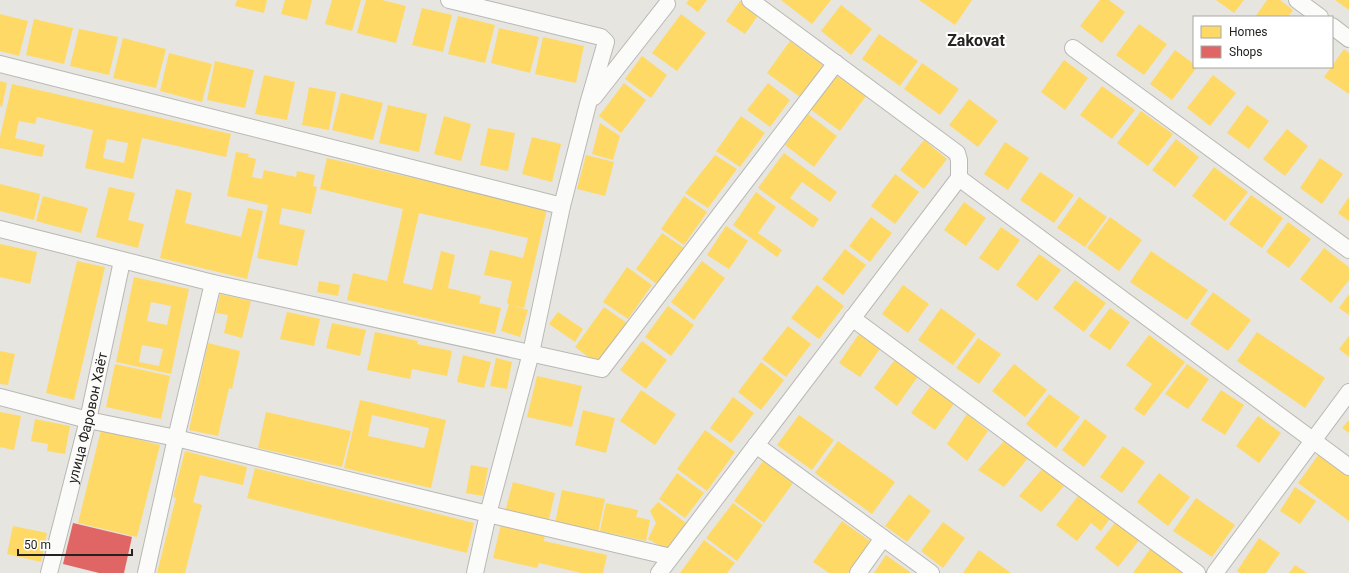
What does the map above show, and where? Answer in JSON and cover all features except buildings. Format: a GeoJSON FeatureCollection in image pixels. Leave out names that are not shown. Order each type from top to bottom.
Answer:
{"type":"FeatureCollection","features":[{"type":"Feature","properties":{"kind":"street"},"geometry":{"type":"LineString","coordinates":[[449,0],[467,2],[601,37],[606,42],[588,104],[562,206],[532,354],[488,514],[475,573]]}},
{"type":"Feature","properties":{"kind":"street"},"geometry":{"type":"LineString","coordinates":[[659,573],[959,178],[959,160],[957,152],[750,0]]}},
{"type":"Feature","properties":{"kind":"street"},"geometry":{"type":"LineString","coordinates":[[1297,0],[1319,16]]}},
{"type":"Feature","properties":{"kind":"street"},"geometry":{"type":"LineString","coordinates":[[588,104],[667,4]]}},
{"type":"Feature","properties":{"kind":"street"},"geometry":{"type":"LineString","coordinates":[[1333,27],[1349,39]]}},
{"type":"Feature","properties":{"kind":"street"},"geometry":{"type":"LineString","coordinates":[[1073,48],[1349,250]]}},
{"type":"Feature","properties":{"kind":"street"},"geometry":{"type":"LineString","coordinates":[[0,229],[213,283],[602,369],[836,63]]}},
{"type":"Feature","properties":{"kind":"street"},"geometry":{"type":"LineString","coordinates":[[0,64],[562,206]]}},
{"type":"Feature","properties":{"kind":"street"},"geometry":{"type":"LineString","coordinates":[[959,178],[1349,467]]}},
{"type":"Feature","properties":{"kind":"street","name":"улица Фаровон Хаёт"},"geometry":{"type":"LineString","coordinates":[[50,573],[88,420],[122,261]]}},
{"type":"Feature","properties":{"kind":"street"},"geometry":{"type":"LineString","coordinates":[[146,573],[213,283]]}},
{"type":"Feature","properties":{"kind":"street"},"geometry":{"type":"LineString","coordinates":[[852,318],[1197,573]]}},
{"type":"Feature","properties":{"kind":"street"},"geometry":{"type":"LineString","coordinates":[[1215,573],[1349,392]]}},
{"type":"Feature","properties":{"kind":"street"},"geometry":{"type":"LineString","coordinates":[[0,397],[88,420],[176,438],[672,557]]}},
{"type":"Feature","properties":{"kind":"street"},"geometry":{"type":"LineString","coordinates":[[756,445],[931,573]]}},
{"type":"Feature","properties":{"kind":"street"},"geometry":{"type":"LineString","coordinates":[[858,573],[883,538]]}},
{"type":"Feature","properties":{"kind":"district","name":"Zakovat"},"geometry":{"type":"Point","coordinates":[976,40]}}]}
